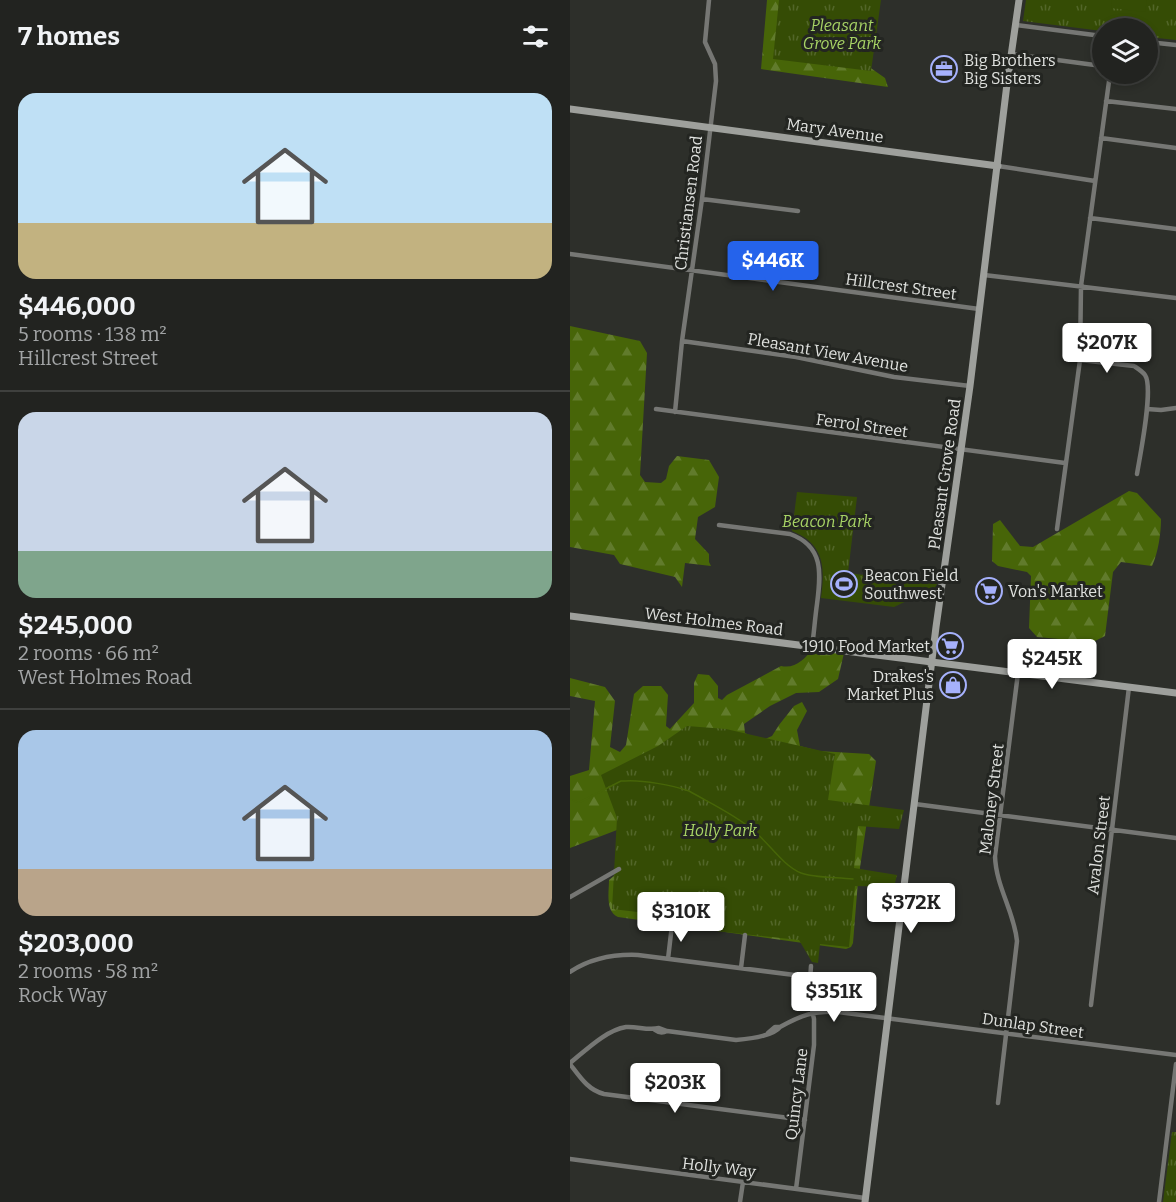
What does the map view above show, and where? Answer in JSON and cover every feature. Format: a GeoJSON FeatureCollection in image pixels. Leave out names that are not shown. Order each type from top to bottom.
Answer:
{"type":"FeatureCollection","features":[{"type":"Feature","properties":{"kind":"street","name":"Christiansen Road"},"geometry":{"type":"LineString","coordinates":[[675,412],[716,81],[715,64],[705,42],[709,0]]}},
{"type":"Feature","properties":{"kind":"street","name":"Pleasant Grove Road"},"geometry":{"type":"LineString","coordinates":[[865,1200],[932,662],[1019,0]]}},
{"type":"Feature","properties":{"kind":"street"},"geometry":{"type":"LineString","coordinates":[[1016,25],[1092,35]]}},
{"type":"Feature","properties":{"kind":"street"},"geometry":{"type":"LineString","coordinates":[[1158,43],[1176,45]]}},
{"type":"Feature","properties":{"kind":"street"},"geometry":{"type":"LineString","coordinates":[[1012,54],[1092,65]]}},
{"type":"Feature","properties":{"kind":"street"},"geometry":{"type":"LineString","coordinates":[[1057,529],[1080,360],[1081,286],[1109,84]]}},
{"type":"Feature","properties":{"kind":"street"},"geometry":{"type":"LineString","coordinates":[[1106,101],[1176,109]]}},
{"type":"Feature","properties":{"kind":"street","name":"Mary Avenue"},"geometry":{"type":"LineString","coordinates":[[570,109],[1095,181]]}},
{"type":"Feature","properties":{"kind":"street"},"geometry":{"type":"LineString","coordinates":[[1101,138],[1176,148]]}},
{"type":"Feature","properties":{"kind":"street"},"geometry":{"type":"LineString","coordinates":[[702,199],[798,212]]}},
{"type":"Feature","properties":{"kind":"street"},"geometry":{"type":"LineString","coordinates":[[1090,218],[1176,230]]}},
{"type":"Feature","properties":{"kind":"street","name":"Hillcrest Street"},"geometry":{"type":"LineString","coordinates":[[570,254],[979,309]]}},
{"type":"Feature","properties":{"kind":"street"},"geometry":{"type":"LineString","coordinates":[[984,274],[1176,298]]}},
{"type":"Feature","properties":{"kind":"street","name":"Pleasant View Avenue"},"geometry":{"type":"LineString","coordinates":[[682,341],[796,357],[894,377],[970,386]]}},
{"type":"Feature","properties":{"kind":"street"},"geometry":{"type":"LineString","coordinates":[[1080,360],[1134,366],[1146,376],[1147,409],[1137,474]]}},
{"type":"Feature","properties":{"kind":"street"},"geometry":{"type":"LineString","coordinates":[[1147,409],[1176,408]]}},
{"type":"Feature","properties":{"kind":"street","name":"Ferrol Street"},"geometry":{"type":"LineString","coordinates":[[656,409],[1065,463]]}},
{"type":"Feature","properties":{"kind":"street"},"geometry":{"type":"LineString","coordinates":[[719,525],[790,534],[799,537],[813,550],[820,577],[812,646]]}},
{"type":"Feature","properties":{"kind":"street","name":"West Holmes Road"},"geometry":{"type":"LineString","coordinates":[[570,616],[1176,693]]}},
{"type":"Feature","properties":{"kind":"street","name":"Maloney Street"},"geometry":{"type":"LineString","coordinates":[[998,1104],[1017,942],[1013,918],[999,885],[995,856],[1018,673]]}},
{"type":"Feature","properties":{"kind":"street","name":"Avalon Street"},"geometry":{"type":"LineString","coordinates":[[1091,1005],[1130,687]]}},
{"type":"Feature","properties":{"kind":"street"},"geometry":{"type":"LineString","coordinates":[[915,804],[1176,838]]}},
{"type":"Feature","properties":{"kind":"street"},"geometry":{"type":"LineString","coordinates":[[570,897],[619,869]]}},
{"type":"Feature","properties":{"kind":"street"},"geometry":{"type":"LineString","coordinates":[[668,958],[672,925]]}},
{"type":"Feature","properties":{"kind":"street"},"geometry":{"type":"LineString","coordinates":[[741,968],[745,935]]}},
{"type":"Feature","properties":{"kind":"street"},"geometry":{"type":"LineString","coordinates":[[572,969],[595,959],[638,955],[810,977]]}},
{"type":"Feature","properties":{"kind":"street","name":"Quincy Lane"},"geometry":{"type":"LineString","coordinates":[[796,1189],[814,1045],[814,1019],[809,996],[811,966]]}},
{"type":"Feature","properties":{"kind":"street","name":"Dunlap Street"},"geometry":{"type":"LineString","coordinates":[[812,1013],[838,1012],[1176,1055]]}},
{"type":"Feature","properties":{"kind":"street"},"geometry":{"type":"LineString","coordinates":[[805,1120],[604,1094],[586,1085],[570,1064],[617,1029],[634,1027],[664,1033],[667,1031],[736,1040],[773,1033],[795,1019],[812,1013]]}},
{"type":"Feature","properties":{"kind":"street"},"geometry":{"type":"LineString","coordinates":[[1159,1202],[1176,1064]]}},
{"type":"Feature","properties":{"kind":"street"},"geometry":{"type":"LineString","coordinates":[[1168,1126],[1176,1128]]}},
{"type":"Feature","properties":{"kind":"street","name":"Holly Way"},"geometry":{"type":"LineString","coordinates":[[570,1160],[865,1200]]}},
{"type":"Feature","properties":{"kind":"street"},"geometry":{"type":"LineString","coordinates":[[740,1202],[742,1182]]}},
{"type":"Feature","properties":{"kind":"green space","name":"Pleasant Grove Park"},"geometry":{"type":"Polygon","coordinates":[[[767,0],[851,0],[855,57],[885,78],[888,87],[761,69],[767,0]]]}},
{"type":"Feature","properties":{"kind":"green space","name":"Pleasant Grove Park"},"geometry":{"type":"Polygon","coordinates":[[[779,0],[881,0],[871,71],[773,59],[779,0]]]}},
{"type":"Feature","properties":{"kind":"green space"},"geometry":{"type":"Polygon","coordinates":[[[1026,0],[1176,0],[1176,40],[1158,38],[1158,18],[1092,18],[1092,30],[1023,21],[1026,0]]]}},
{"type":"Feature","properties":{"kind":"green space"},"geometry":{"type":"Polygon","coordinates":[[[1112,0],[1147,0],[1145,12],[1111,8],[1112,0]]]}},
{"type":"Feature","properties":{"kind":"green space"},"geometry":{"type":"Polygon","coordinates":[[[570,326],[640,341],[647,353],[640,475],[645,482],[661,483],[666,479],[669,466],[677,456],[709,460],[719,477],[715,507],[698,517],[695,539],[709,554],[711,566],[685,563],[682,587],[675,577],[620,564],[614,555],[570,547],[570,326]]]}},
{"type":"Feature","properties":{"kind":"green space"},"geometry":{"type":"Polygon","coordinates":[[[1129,491],[1137,493],[1161,519],[1159,543],[1152,566],[1121,562],[1113,572],[1105,636],[1093,642],[1037,637],[1029,628],[1031,576],[1027,572],[998,566],[992,561],[993,524],[1000,520],[1020,546],[1033,547],[1129,491]]]}},
{"type":"Feature","properties":{"kind":"green space","name":"Beacon Park"},"geometry":{"type":"Polygon","coordinates":[[[797,492],[857,497],[848,573],[937,584],[936,587],[894,607],[821,598],[823,577],[817,550],[803,536],[792,531],[797,492]]]}},
{"type":"Feature","properties":{"kind":"green space","name":"Beacon Field Southwest"},"geometry":{"type":"Polygon","coordinates":[[[832,576],[858,579],[856,593],[830,589],[832,576]]]}},
{"type":"Feature","properties":{"kind":"green space","name":"Holly Park"},"geometry":{"type":"Polygon","coordinates":[[[813,649],[844,653],[838,679],[819,692],[796,693],[770,706],[744,724],[745,733],[760,741],[772,736],[794,706],[802,702],[807,711],[797,730],[800,746],[819,751],[869,754],[876,761],[858,881],[851,947],[846,949],[618,917],[609,906],[609,880],[615,875],[617,830],[570,848],[570,776],[589,770],[595,701],[570,696],[570,678],[605,687],[615,701],[610,747],[620,752],[626,745],[634,694],[643,686],[661,686],[668,695],[666,726],[670,729],[694,703],[694,683],[698,674],[709,675],[718,686],[718,698],[722,700],[727,695],[781,666],[795,665],[813,649]]]}},
{"type":"Feature","properties":{"kind":"green space","name":"Holly Park"},"geometry":{"type":"Polygon","coordinates":[[[687,726],[726,729],[835,754],[828,800],[904,810],[899,829],[858,826],[854,868],[897,875],[894,887],[855,886],[849,947],[820,944],[818,963],[812,962],[799,940],[661,925],[663,915],[612,909],[617,818],[601,775],[658,746],[687,726]]]}},
{"type":"Feature","properties":{"kind":"green space"},"geometry":{"type":"Polygon","coordinates":[[[1172,1132],[1176,1132],[1176,1202],[1163,1202],[1172,1132]]]}},
{"type":"Feature","properties":{"kind":"waterway"},"geometry":{"type":"LineString","coordinates":[[570,799],[580,802],[621,781],[649,782],[682,789],[746,824],[794,870],[812,876],[853,879]]}},
{"type":"Feature","properties":{"kind":"place","name":"Big Brothers Big Sisters"},"geometry":{"type":"Point","coordinates":[944,69]}},
{"type":"Feature","properties":{"kind":"place","name":"Beacon Field Southwest"},"geometry":{"type":"Point","coordinates":[844,584]}},
{"type":"Feature","properties":{"kind":"place","name":"Von's Market"},"geometry":{"type":"Point","coordinates":[989,591]}},
{"type":"Feature","properties":{"kind":"place","name":"1910 Food Market"},"geometry":{"type":"Point","coordinates":[950,646]}},
{"type":"Feature","properties":{"kind":"place","name":"Drakes's Market Plus"},"geometry":{"type":"Point","coordinates":[953,685]}}]}
